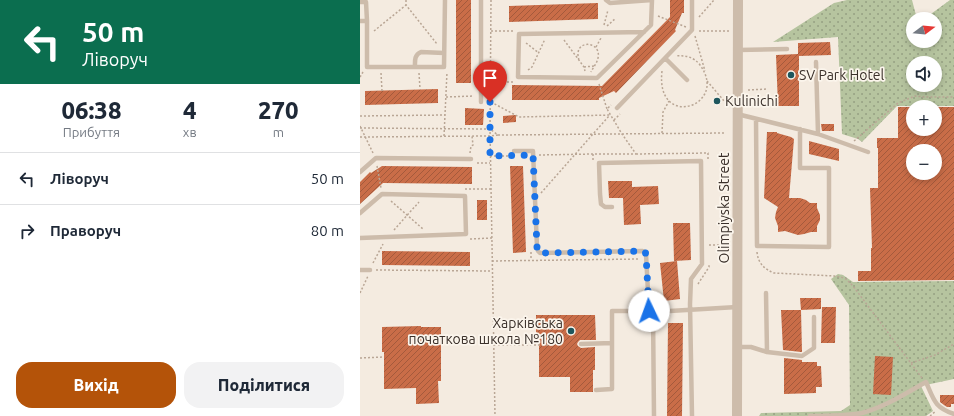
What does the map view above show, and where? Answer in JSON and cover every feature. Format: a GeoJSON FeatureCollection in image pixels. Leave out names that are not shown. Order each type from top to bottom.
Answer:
{"type":"FeatureCollection","features":[{"type":"Feature","properties":{"kind":"street","name":"Olimpiyska Street"},"geometry":{"type":"LineString","coordinates":[[737,416],[738,0]]}},
{"type":"Feature","properties":{"kind":"lane"},"geometry":{"type":"LineString","coordinates":[[360,2],[366,2],[367,67],[444,67],[445,0]]}},
{"type":"Feature","properties":{"kind":"lane"},"geometry":{"type":"LineString","coordinates":[[481,0],[481,102]]}},
{"type":"Feature","properties":{"kind":"lane"},"geometry":{"type":"LineString","coordinates":[[608,2],[652,0],[651,25],[644,32],[597,78],[518,77],[519,34],[644,32]]}},
{"type":"Feature","properties":{"kind":"lane"},"geometry":{"type":"LineString","coordinates":[[617,108],[692,30],[692,0]]}},
{"type":"Feature","properties":{"kind":"lane"},"geometry":{"type":"LineString","coordinates":[[360,21],[367,21]]}},
{"type":"Feature","properties":{"kind":"lane"},"geometry":{"type":"LineString","coordinates":[[738,50],[787,49]]}},
{"type":"Feature","properties":{"kind":"lane"},"geometry":{"type":"LineString","coordinates":[[417,67],[415,58],[418,53],[444,53]]}},
{"type":"Feature","properties":{"kind":"lane"},"geometry":{"type":"LineString","coordinates":[[666,58],[687,80]]}},
{"type":"Feature","properties":{"kind":"lane"},"geometry":{"type":"LineString","coordinates":[[816,62],[818,134]]}},
{"type":"Feature","properties":{"kind":"lane"},"geometry":{"type":"LineString","coordinates":[[737,114],[818,134],[868,152]]}},
{"type":"Feature","properties":{"kind":"lane"},"geometry":{"type":"LineString","coordinates":[[756,119],[757,246],[829,247],[830,168],[800,168],[800,129]]}},
{"type":"Feature","properties":{"kind":"lane"},"geometry":{"type":"LineString","coordinates":[[513,154],[533,151],[537,247],[540,253],[645,252],[651,312],[654,416]]}},
{"type":"Feature","properties":{"kind":"lane"},"geometry":{"type":"LineString","coordinates":[[360,172],[376,158],[471,159]]}},
{"type":"Feature","properties":{"kind":"lane"},"geometry":{"type":"LineString","coordinates":[[612,207],[605,207],[601,204],[599,163],[701,161],[702,264],[691,279],[689,310],[692,416]]}},
{"type":"Feature","properties":{"kind":"lane"},"geometry":{"type":"LineString","coordinates":[[360,213],[382,194],[465,196],[466,234],[360,238]]}},
{"type":"Feature","properties":{"kind":"lane"},"geometry":{"type":"LineString","coordinates":[[360,270],[370,270]]}},
{"type":"Feature","properties":{"kind":"lane"},"geometry":{"type":"LineString","coordinates":[[766,293],[767,352]]}},
{"type":"Feature","properties":{"kind":"lane"},"geometry":{"type":"LineString","coordinates":[[596,390],[612,390],[612,311],[651,312],[738,307]]}},
{"type":"Feature","properties":{"kind":"lane"},"geometry":{"type":"LineString","coordinates":[[737,347],[751,347],[767,352],[802,356],[814,348],[814,317]]}},
{"type":"Feature","properties":{"kind":"lane"},"geometry":{"type":"LineString","coordinates":[[581,344],[612,343]]}},
{"type":"Feature","properties":{"kind":"lane"},"geometry":{"type":"LineString","coordinates":[[810,416],[854,415],[883,405],[926,382],[937,405],[954,414]]}},
{"type":"Feature","properties":{"kind":"path"},"geometry":{"type":"LineString","coordinates":[[406,0],[406,5],[444,53]]}},
{"type":"Feature","properties":{"kind":"path"},"geometry":{"type":"LineString","coordinates":[[491,0],[490,156],[495,416]]}},
{"type":"Feature","properties":{"kind":"path"},"geometry":{"type":"LineString","coordinates":[[698,18],[714,0]]}},
{"type":"Feature","properties":{"kind":"path"},"geometry":{"type":"LineString","coordinates":[[608,2],[603,30],[616,18]]}},
{"type":"Feature","properties":{"kind":"path"},"geometry":{"type":"LineString","coordinates":[[367,37],[406,5]]}},
{"type":"Feature","properties":{"kind":"path"},"geometry":{"type":"LineString","coordinates":[[658,11],[658,16],[687,28]]}},
{"type":"Feature","properties":{"kind":"path"},"geometry":{"type":"LineString","coordinates":[[698,31],[726,31]]}},
{"type":"Feature","properties":{"kind":"path"},"geometry":{"type":"LineString","coordinates":[[596,47],[603,36],[597,36]]}},
{"type":"Feature","properties":{"kind":"path"},"geometry":{"type":"LineString","coordinates":[[695,36],[707,81],[725,102]]}},
{"type":"Feature","properties":{"kind":"path"},"geometry":{"type":"LineString","coordinates":[[562,37],[584,67],[585,73]]}},
{"type":"Feature","properties":{"kind":"path"},"geometry":{"type":"LineString","coordinates":[[532,72],[524,72],[532,67],[546,38]]}},
{"type":"Feature","properties":{"kind":"path"},"geometry":{"type":"LineString","coordinates":[[525,50],[525,42],[539,52]]}},
{"type":"Feature","properties":{"kind":"path"},"geometry":{"type":"LineString","coordinates":[[579,60],[577,56],[578,51],[582,46],[590,44],[596,47],[598,57],[590,73],[595,73],[607,109]]}},
{"type":"Feature","properties":{"kind":"path"},"geometry":{"type":"LineString","coordinates":[[584,67],[594,66]]}},
{"type":"Feature","properties":{"kind":"path"},"geometry":{"type":"LineString","coordinates":[[381,67],[382,91]]}},
{"type":"Feature","properties":{"kind":"path"},"geometry":{"type":"LineString","coordinates":[[417,67],[420,90]]}},
{"type":"Feature","properties":{"kind":"path"},"geometry":{"type":"LineString","coordinates":[[444,67],[447,67],[444,136]]}},
{"type":"Feature","properties":{"kind":"path"},"geometry":{"type":"LineString","coordinates":[[748,90],[768,89]]}},
{"type":"Feature","properties":{"kind":"path"},"geometry":{"type":"LineString","coordinates":[[446,97],[473,96]]}},
{"type":"Feature","properties":{"kind":"path"},"geometry":{"type":"LineString","coordinates":[[849,145],[898,103],[915,96],[924,98],[954,97]]}},
{"type":"Feature","properties":{"kind":"path"},"geometry":{"type":"LineString","coordinates":[[662,133],[663,112],[669,101]]}},
{"type":"Feature","properties":{"kind":"path"},"geometry":{"type":"LineString","coordinates":[[490,102],[519,117],[611,115]]}},
{"type":"Feature","properties":{"kind":"path"},"geometry":{"type":"LineString","coordinates":[[535,201],[617,108]]}},
{"type":"Feature","properties":{"kind":"path"},"geometry":{"type":"LineString","coordinates":[[360,116],[445,116]]}},
{"type":"Feature","properties":{"kind":"path"},"geometry":{"type":"LineString","coordinates":[[360,128],[490,129],[498,135]]}},
{"type":"Feature","properties":{"kind":"path"},"geometry":{"type":"LineString","coordinates":[[360,136],[725,133]]}},
{"type":"Feature","properties":{"kind":"path"},"geometry":{"type":"LineString","coordinates":[[490,156],[513,154]]}},
{"type":"Feature","properties":{"kind":"path"},"geometry":{"type":"LineString","coordinates":[[533,155],[593,154]]}},
{"type":"Feature","properties":{"kind":"path"},"geometry":{"type":"LineString","coordinates":[[382,194],[426,231],[419,232]]}},
{"type":"Feature","properties":{"kind":"path"},"geometry":{"type":"LineString","coordinates":[[398,232],[392,232],[426,195]]}},
{"type":"Feature","properties":{"kind":"path"},"geometry":{"type":"LineString","coordinates":[[709,245],[724,245]]}},
{"type":"Feature","properties":{"kind":"path"},"geometry":{"type":"LineString","coordinates":[[531,246],[531,261]]}},
{"type":"Feature","properties":{"kind":"path"},"geometry":{"type":"LineString","coordinates":[[757,246],[758,258],[762,266],[768,271],[774,273],[834,276],[846,279],[860,295],[926,382]]}},
{"type":"Feature","properties":{"kind":"path"},"geometry":{"type":"LineString","coordinates":[[492,261],[646,259]]}},
{"type":"Feature","properties":{"kind":"path"},"geometry":{"type":"LineString","coordinates":[[370,270],[492,271]]}},
{"type":"Feature","properties":{"kind":"path"},"geometry":{"type":"LineString","coordinates":[[911,363],[935,355],[954,344]]}},
{"type":"Feature","properties":{"kind":"path"},"geometry":{"type":"LineString","coordinates":[[494,345],[553,345]]}},
{"type":"Feature","properties":{"kind":"path"},"geometry":{"type":"LineString","coordinates":[[360,358],[384,357]]}},
{"type":"Feature","properties":{"kind":"green space"},"geometry":{"type":"Polygon","coordinates":[[[847,0],[912,0],[915,12],[906,12],[906,48],[942,48],[942,12],[934,12],[950,0],[954,0],[954,106],[942,106],[942,100],[906,100],[906,106],[897,106],[862,142],[858,139],[842,134],[838,37],[773,42],[834,3],[847,0]]]}},
{"type":"Feature","properties":{"kind":"green space"},"geometry":{"type":"Polygon","coordinates":[[[838,274],[843,275],[853,282],[954,281],[954,379],[921,386],[933,411],[926,416],[759,416],[761,413],[841,411],[850,405],[849,305],[831,279],[838,274]]]}},
{"type":"Feature","properties":{"kind":"building"},"geometry":{"type":"Polygon","coordinates":[[[456,0],[471,0],[471,83],[456,83],[456,0]]]}},
{"type":"Feature","properties":{"kind":"building"},"geometry":{"type":"Polygon","coordinates":[[[670,0],[684,0],[684,13],[682,13],[675,30],[676,31],[616,93],[614,91],[599,98],[599,100],[512,100],[512,85],[602,86],[670,17],[670,0]]]}},
{"type":"Feature","properties":{"kind":"building"},"geometry":{"type":"Polygon","coordinates":[[[598,3],[598,19],[509,22],[509,6],[598,3]]]}},
{"type":"Feature","properties":{"kind":"building"},"geometry":{"type":"Polygon","coordinates":[[[830,42],[831,55],[799,56],[799,106],[778,106],[776,55],[798,54],[798,43],[830,42]]]}},
{"type":"Feature","properties":{"kind":"building"},"geometry":{"type":"Polygon","coordinates":[[[438,89],[438,103],[365,105],[365,91],[438,89]]]}},
{"type":"Feature","properties":{"kind":"building"},"geometry":{"type":"Polygon","coordinates":[[[898,107],[906,107],[906,136],[942,136],[942,107],[954,107],[954,280],[858,281],[858,271],[871,271],[872,248],[870,188],[878,188],[877,138],[898,138],[898,107]]]}},
{"type":"Feature","properties":{"kind":"building"},"geometry":{"type":"Polygon","coordinates":[[[465,108],[484,109],[483,125],[465,125],[465,108]]]}},
{"type":"Feature","properties":{"kind":"building"},"geometry":{"type":"Polygon","coordinates":[[[516,115],[516,122],[503,123],[503,116],[516,115]]]}},
{"type":"Feature","properties":{"kind":"building"},"geometry":{"type":"Polygon","coordinates":[[[821,124],[834,124],[834,131],[822,131],[821,124]]]}},
{"type":"Feature","properties":{"kind":"building"},"geometry":{"type":"Polygon","coordinates":[[[767,132],[777,132],[794,139],[789,198],[800,198],[810,203],[817,203],[820,220],[817,226],[817,232],[798,235],[785,231],[778,232],[778,226],[775,218],[778,207],[764,198],[767,132]]]}},
{"type":"Feature","properties":{"kind":"building"},"geometry":{"type":"Polygon","coordinates":[[[809,141],[839,149],[839,161],[809,154],[809,141]]]}},
{"type":"Feature","properties":{"kind":"building"},"geometry":{"type":"Polygon","coordinates":[[[382,166],[472,167],[472,184],[383,183],[360,204],[360,182],[370,172],[371,173],[382,166]]]}},
{"type":"Feature","properties":{"kind":"building"},"geometry":{"type":"Polygon","coordinates":[[[510,166],[523,166],[526,252],[513,253],[510,166]]]}},
{"type":"Feature","properties":{"kind":"building"},"geometry":{"type":"Polygon","coordinates":[[[608,181],[632,181],[632,187],[658,186],[659,204],[640,205],[641,224],[624,225],[623,198],[609,198],[608,181]]]}},
{"type":"Feature","properties":{"kind":"building"},"geometry":{"type":"Polygon","coordinates":[[[477,200],[487,200],[487,220],[477,220],[477,200]]]}},
{"type":"Feature","properties":{"kind":"building"},"geometry":{"type":"Polygon","coordinates":[[[673,223],[690,223],[691,260],[674,261],[673,223]]]}},
{"type":"Feature","properties":{"kind":"building"},"geometry":{"type":"Polygon","coordinates":[[[382,251],[470,252],[470,266],[382,265],[382,251]]]}},
{"type":"Feature","properties":{"kind":"building"},"geometry":{"type":"Polygon","coordinates":[[[677,261],[680,299],[664,301],[660,263],[677,261]]]}},
{"type":"Feature","properties":{"kind":"building"},"geometry":{"type":"Polygon","coordinates":[[[800,298],[821,298],[821,309],[801,310],[800,298]]]}},
{"type":"Feature","properties":{"kind":"building"},"geometry":{"type":"Polygon","coordinates":[[[822,307],[836,307],[835,343],[821,343],[822,307]]]}},
{"type":"Feature","properties":{"kind":"building"},"geometry":{"type":"Polygon","coordinates":[[[781,310],[801,310],[802,352],[783,350],[781,310]]]}},
{"type":"Feature","properties":{"kind":"building"},"geometry":{"type":"Polygon","coordinates":[[[536,315],[595,315],[596,340],[580,340],[577,344],[581,348],[595,347],[593,392],[570,392],[570,377],[539,377],[539,341],[536,341],[536,315]]]}},
{"type":"Feature","properties":{"kind":"building"},"geometry":{"type":"Polygon","coordinates":[[[668,323],[683,323],[682,416],[667,416],[668,323]]]}},
{"type":"Feature","properties":{"kind":"building"},"geometry":{"type":"Polygon","coordinates":[[[382,327],[441,327],[441,381],[438,381],[439,403],[416,404],[416,388],[384,389],[382,327]]]}},
{"type":"Feature","properties":{"kind":"building"},"geometry":{"type":"Polygon","coordinates":[[[875,356],[893,357],[891,395],[873,394],[875,356]]]}},
{"type":"Feature","properties":{"kind":"building"},"geometry":{"type":"Polygon","coordinates":[[[784,358],[802,360],[802,362],[817,362],[817,366],[821,366],[822,387],[816,387],[816,393],[784,394],[784,358]]]}},
{"type":"Feature","properties":{"kind":"building"},"geometry":{"type":"Polygon","coordinates":[[[940,395],[954,395],[954,404],[951,404],[951,407],[947,407],[940,402],[940,395]]]}},
{"type":"Feature","properties":{"kind":"place","name":"SV Park Hotel"},"geometry":{"type":"Point","coordinates":[791,75]}},
{"type":"Feature","properties":{"kind":"place","name":"Kulinichi"},"geometry":{"type":"Point","coordinates":[717,101]}},
{"type":"Feature","properties":{"kind":"place","name":"Харківська початкова школа №180"},"geometry":{"type":"Point","coordinates":[571,331]}},
{"type":"Feature","properties":{"kind":"route"},"geometry":{"type":"LineString","coordinates":[[490,102],[490,156],[533,155],[538,251],[540,253],[645,252],[649,311]]}}]}
